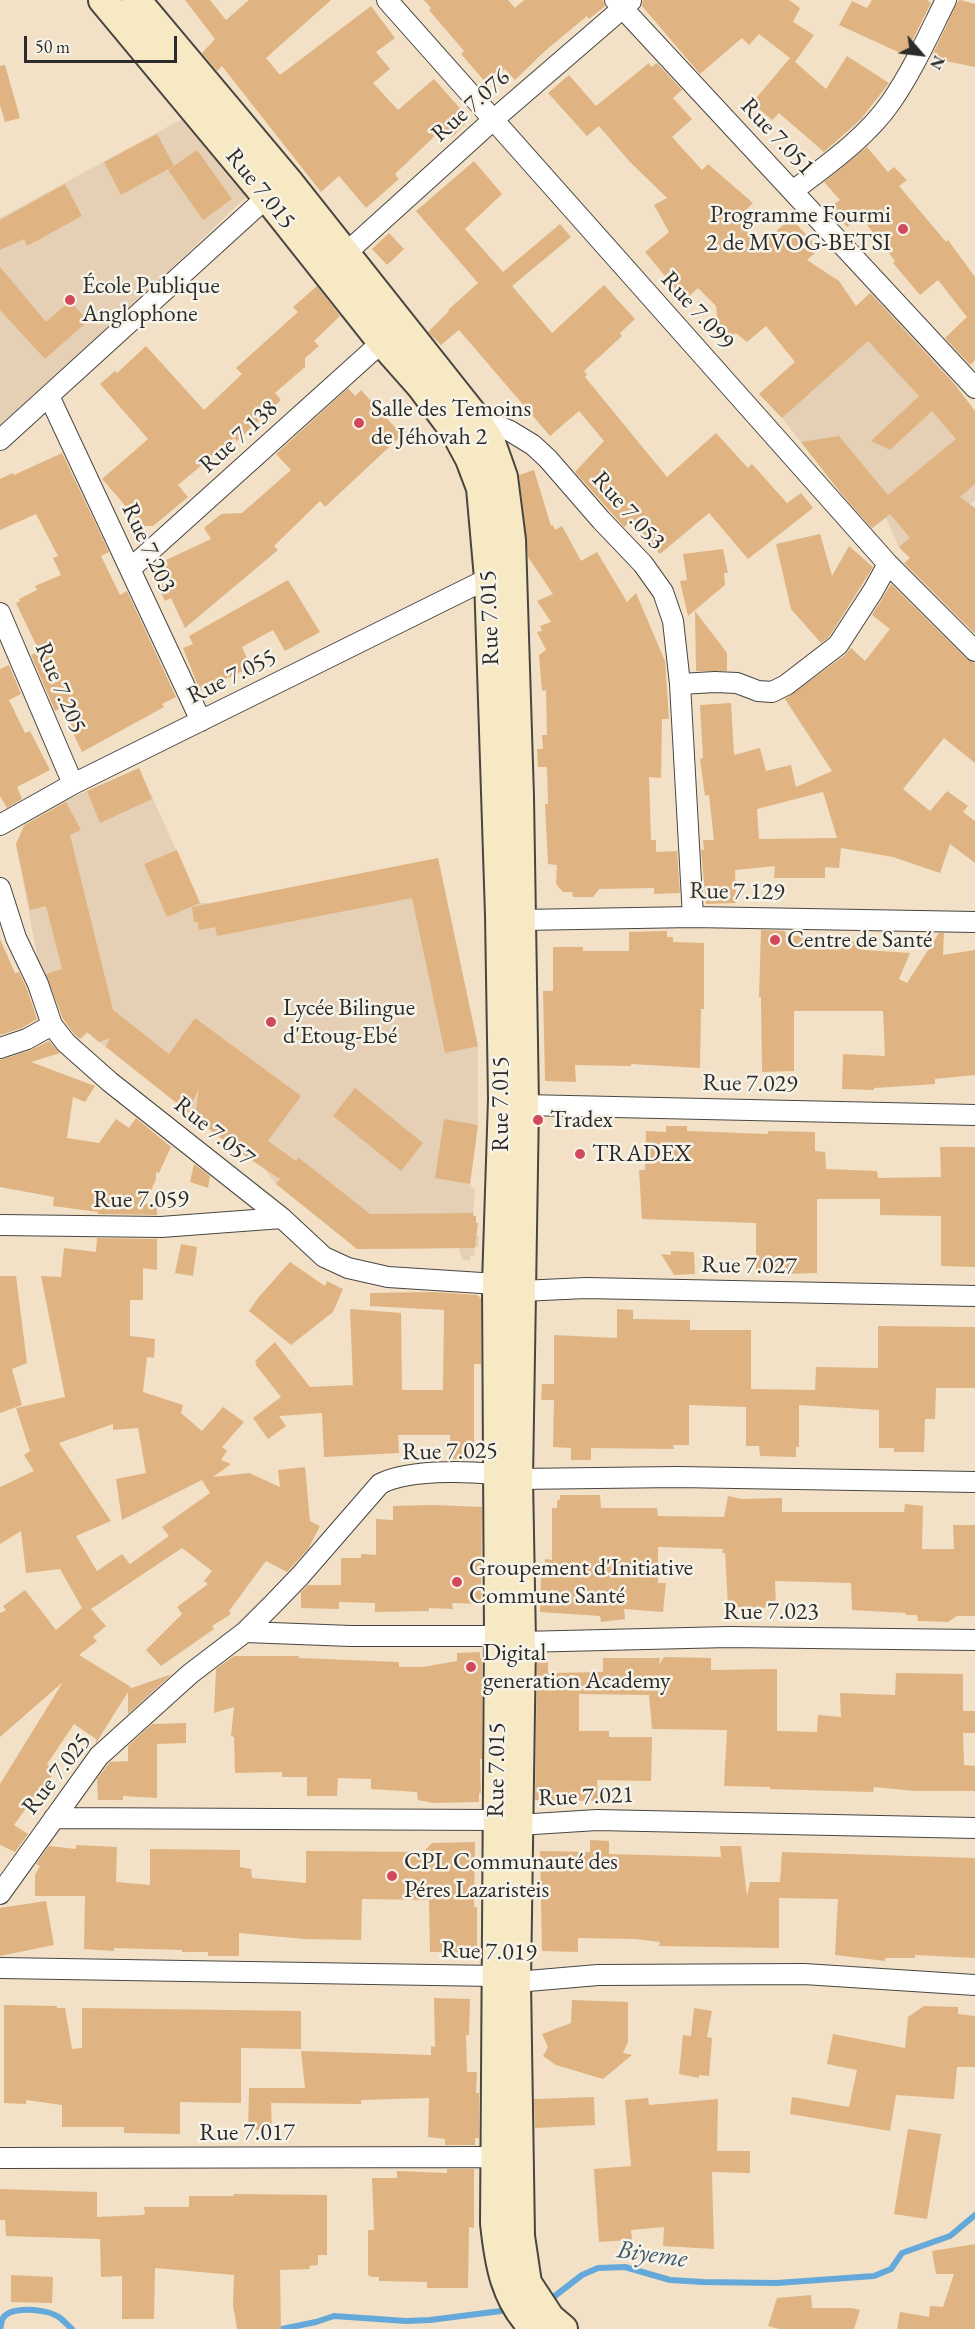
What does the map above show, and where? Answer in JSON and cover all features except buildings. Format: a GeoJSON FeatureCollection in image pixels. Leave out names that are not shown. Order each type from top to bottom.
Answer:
{"type":"FeatureCollection","features":[{"type":"Feature","properties":{"kind":"main road","name":"Rue 7.015"},"geometry":{"type":"LineString","coordinates":[[103,0],[267,197],[382,342],[421,386],[456,433],[470,459],[481,488],[489,578],[510,918]]}},
{"type":"Feature","properties":{"kind":"main road","name":"Rue 7.015"},"geometry":{"type":"LineString","coordinates":[[136,0],[287,180],[474,416],[491,443],[503,477],[511,540],[510,918],[513,1102],[509,1287],[510,1639],[506,1979],[507,2160],[520,2236],[517,2286],[544,2325]]}},
{"type":"Feature","properties":{"kind":"street","name":"Rue 7.099"},"geometry":{"type":"LineString","coordinates":[[387,0],[888,564],[975,651]]}},
{"type":"Feature","properties":{"kind":"street"},"geometry":{"type":"LineString","coordinates":[[793,191],[849,148],[891,103],[915,63],[946,0]]}},
{"type":"Feature","properties":{"kind":"street","name":"Rue 7.076"},"geometry":{"type":"LineString","coordinates":[[345,253],[623,3]]}},
{"type":"Feature","properties":{"kind":"street","name":"Rue 7.051"},"geometry":{"type":"LineString","coordinates":[[623,3],[975,388]]}},
{"type":"Feature","properties":{"kind":"street"},"geometry":{"type":"LineString","coordinates":[[0,440],[267,197]]}},
{"type":"Feature","properties":{"kind":"street","name":"Rue 7.138"},"geometry":{"type":"LineString","coordinates":[[130,570],[382,342]]}},
{"type":"Feature","properties":{"kind":"street","name":"Rue 7.203"},"geometry":{"type":"LineString","coordinates":[[49,396],[201,722]]}},
{"type":"Feature","properties":{"kind":"street","name":"Rue 7.053"},"geometry":{"type":"LineString","coordinates":[[474,416],[510,431],[533,445],[643,564],[663,592],[670,612],[680,684],[693,917]]}},
{"type":"Feature","properties":{"kind":"street"},"geometry":{"type":"LineString","coordinates":[[680,684],[737,683],[758,691],[772,692],[786,685],[838,645],[888,564]]}},
{"type":"Feature","properties":{"kind":"street","name":"Rue 7.055"},"geometry":{"type":"LineString","coordinates":[[0,825],[73,784],[489,578]]}},
{"type":"Feature","properties":{"kind":"street","name":"Rue 7.205"},"geometry":{"type":"LineString","coordinates":[[0,613],[73,784]]}},
{"type":"Feature","properties":{"kind":"street","name":"Rue 7.057"},"geometry":{"type":"LineString","coordinates":[[0,888],[16,938],[42,992],[52,1025],[66,1043],[110,1082],[282,1218],[324,1257],[348,1268],[388,1277],[509,1287]]}},
{"type":"Feature","properties":{"kind":"street","name":"Rue 7.129"},"geometry":{"type":"LineString","coordinates":[[510,918],[693,917],[975,922]]}},
{"type":"Feature","properties":{"kind":"street"},"geometry":{"type":"LineString","coordinates":[[0,1048],[52,1025]]}},
{"type":"Feature","properties":{"kind":"street","name":"Rue 7.029"},"geometry":{"type":"LineString","coordinates":[[513,1102],[975,1114]]}},
{"type":"Feature","properties":{"kind":"street","name":"Rue 7.059"},"geometry":{"type":"LineString","coordinates":[[0,1225],[161,1227],[282,1218]]}},
{"type":"Feature","properties":{"kind":"street","name":"Rue 7.027"},"geometry":{"type":"LineString","coordinates":[[509,1287],[975,1296]]}},
{"type":"Feature","properties":{"kind":"street","name":"Rue 7.025"},"geometry":{"type":"LineString","coordinates":[[3,1882],[99,1756],[190,1674],[245,1632],[300,1576],[380,1484],[389,1479],[409,1475],[677,1476],[975,1482]]}},
{"type":"Feature","properties":{"kind":"street","name":"Rue 7.023"},"geometry":{"type":"LineString","coordinates":[[245,1632],[510,1639],[729,1637],[975,1640]]}},
{"type":"Feature","properties":{"kind":"street","name":"Rue 7.021"},"geometry":{"type":"LineString","coordinates":[[54,1818],[507,1823],[597,1820],[975,1828]]}},
{"type":"Feature","properties":{"kind":"street","name":"Rue 7.019"},"geometry":{"type":"LineString","coordinates":[[0,1968],[506,1979],[598,1975],[804,1974],[975,1985]]}},
{"type":"Feature","properties":{"kind":"street","name":"Rue 7.017"},"geometry":{"type":"LineString","coordinates":[[0,2158],[507,2160]]}},
{"type":"Feature","properties":{"kind":"shaded area","name":"École Publique Anglophone"},"geometry":{"type":"Polygon","coordinates":[[[182,119],[248,195],[0,433],[0,218],[182,119]]]}},
{"type":"Feature","properties":{"kind":"shaded area"},"geometry":{"type":"Polygon","coordinates":[[[872,292],[938,361],[975,411],[975,500],[908,557],[899,547],[886,518],[870,530],[782,418],[759,394],[872,292]]]}},
{"type":"Feature","properties":{"kind":"shaded area","name":"Lycée Bilingue d'Etoug-Ebé"},"geometry":{"type":"Polygon","coordinates":[[[139,768],[200,903],[210,903],[438,858],[478,1046],[478,1125],[470,1184],[475,1190],[473,1216],[476,1216],[476,1223],[478,1223],[476,1236],[479,1236],[478,1247],[475,1247],[474,1256],[470,1255],[470,1261],[462,1259],[459,1248],[359,1249],[276,1184],[264,1168],[235,1149],[88,1033],[82,1038],[60,1010],[41,976],[16,844],[26,818],[139,768]]]}},
{"type":"Feature","properties":{"kind":"waterway","name":"Biyeme"},"geometry":{"type":"LineString","coordinates":[[547,2302],[582,2275],[598,2268],[625,2267],[670,2280],[703,2282],[777,2283],[874,2276],[891,2269],[902,2253],[950,2236],[975,2215]]}},
{"type":"Feature","properties":{"kind":"waterway","name":"Biyeme"},"geometry":{"type":"LineString","coordinates":[[0,2329],[6,2315],[19,2310],[36,2310],[52,2314],[72,2329]]}},
{"type":"Feature","properties":{"kind":"waterway","name":"Biyeme"},"geometry":{"type":"LineString","coordinates":[[282,2329],[334,2316],[406,2321],[509,2310]]}},
{"type":"Feature","properties":{"kind":"place","name":"Programme Fourmi 2 de MVOG-BETSI"},"geometry":{"type":"Point","coordinates":[903,229]}},
{"type":"Feature","properties":{"kind":"place","name":"École Publique Anglophone"},"geometry":{"type":"Point","coordinates":[70,300]}},
{"type":"Feature","properties":{"kind":"place","name":"Salle des Temoins de Jéhovah 2"},"geometry":{"type":"Point","coordinates":[359,423]}},
{"type":"Feature","properties":{"kind":"place","name":"Centre de Santé"},"geometry":{"type":"Point","coordinates":[775,940]}},
{"type":"Feature","properties":{"kind":"place","name":"Lycée Bilingue d'Etoug-Ebé"},"geometry":{"type":"Point","coordinates":[271,1022]}},
{"type":"Feature","properties":{"kind":"place","name":"Tradex"},"geometry":{"type":"Point","coordinates":[538,1120]}},
{"type":"Feature","properties":{"kind":"place","name":"TRADEX"},"geometry":{"type":"Point","coordinates":[580,1154]}},
{"type":"Feature","properties":{"kind":"place","name":"Groupement d'Initiative Commune Santé"},"geometry":{"type":"Point","coordinates":[457,1582]}},
{"type":"Feature","properties":{"kind":"place","name":"Digital generation Academy"},"geometry":{"type":"Point","coordinates":[471,1667]}},
{"type":"Feature","properties":{"kind":"place","name":"CPL Communauté des Péres Lazaristeis"},"geometry":{"type":"Point","coordinates":[392,1876]}}]}
